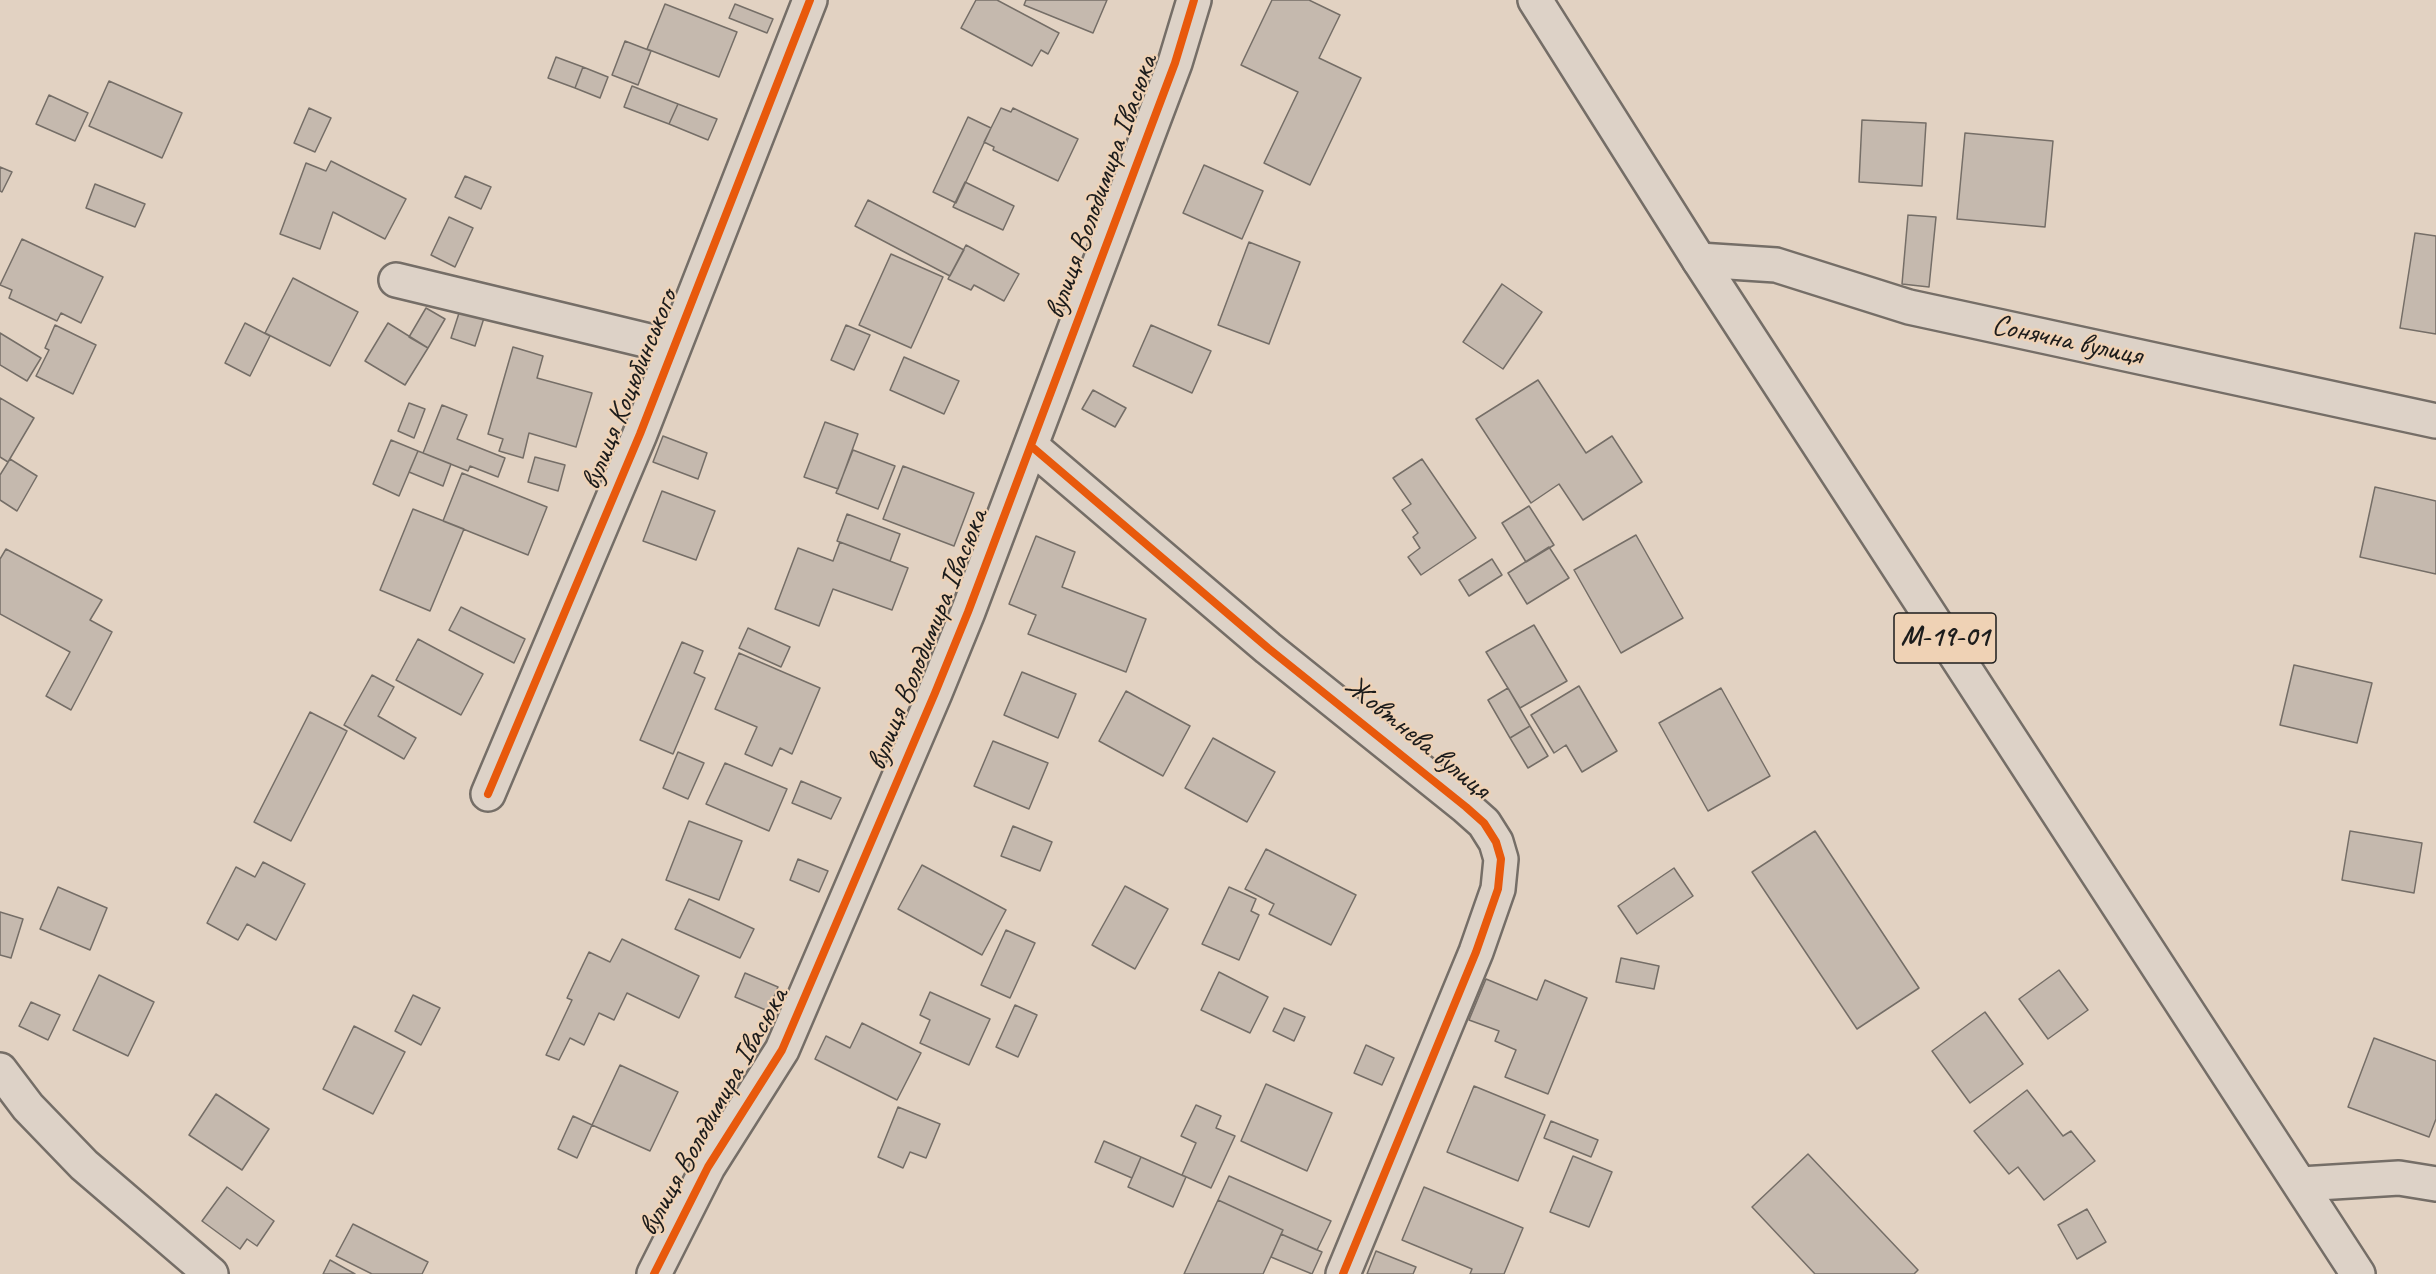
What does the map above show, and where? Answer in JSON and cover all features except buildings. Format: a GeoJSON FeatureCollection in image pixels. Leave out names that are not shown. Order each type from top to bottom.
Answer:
{"type":"FeatureCollection","features":[{"type":"Feature","properties":{"kind":"street","name":"вулиця Коцюбинського"},"geometry":{"type":"LineString","coordinates":[[488,794],[674,347],[810,0]]}},
{"type":"Feature","properties":{"kind":"street","name":"вулиця Володимира Івасюка"},"geometry":{"type":"LineString","coordinates":[[654,1274],[708,1167],[782,1050],[935,693],[1175,63],[1194,0]]}},
{"type":"Feature","properties":{"kind":"street","name":"М-19-01"},"geometry":{"type":"LineString","coordinates":[[1535,0],[1700,260],[2358,1274]]}},
{"type":"Feature","properties":{"kind":"street","name":"Сонячна вулиця"},"geometry":{"type":"LineString","coordinates":[[1700,260],[1776,265],[1909,307],[2436,421]]}},
{"type":"Feature","properties":{"kind":"street"},"geometry":{"type":"LineString","coordinates":[[396,280],[674,347]]}},
{"type":"Feature","properties":{"kind":"street","name":"Жовтнева вулиця"},"geometry":{"type":"LineString","coordinates":[[1031,446],[1268,648],[1466,807],[1484,823],[1497,842],[1502,859],[1498,889],[1476,952],[1343,1274]]}},
{"type":"Feature","properties":{"kind":"street"},"geometry":{"type":"LineString","coordinates":[[0,1070],[28,1107],[84,1165],[211,1274]]}},
{"type":"Feature","properties":{"kind":"street"},"geometry":{"type":"LineString","coordinates":[[2301,1184],[2399,1178],[2436,1184]]}},
{"type":"Feature","properties":{"kind":"cycle path"},"geometry":{"type":"LineString","coordinates":[[488,794],[640,434],[810,0]]}},
{"type":"Feature","properties":{"kind":"cycle path"},"geometry":{"type":"LineString","coordinates":[[654,1274],[708,1167],[782,1050],[935,693],[968,612],[1175,63],[1194,0]]}},
{"type":"Feature","properties":{"kind":"cycle path"},"geometry":{"type":"LineString","coordinates":[[1031,446],[1268,648],[1466,807],[1484,823],[1496,842],[1501,859],[1498,889],[1476,952],[1343,1274]]}}]}
